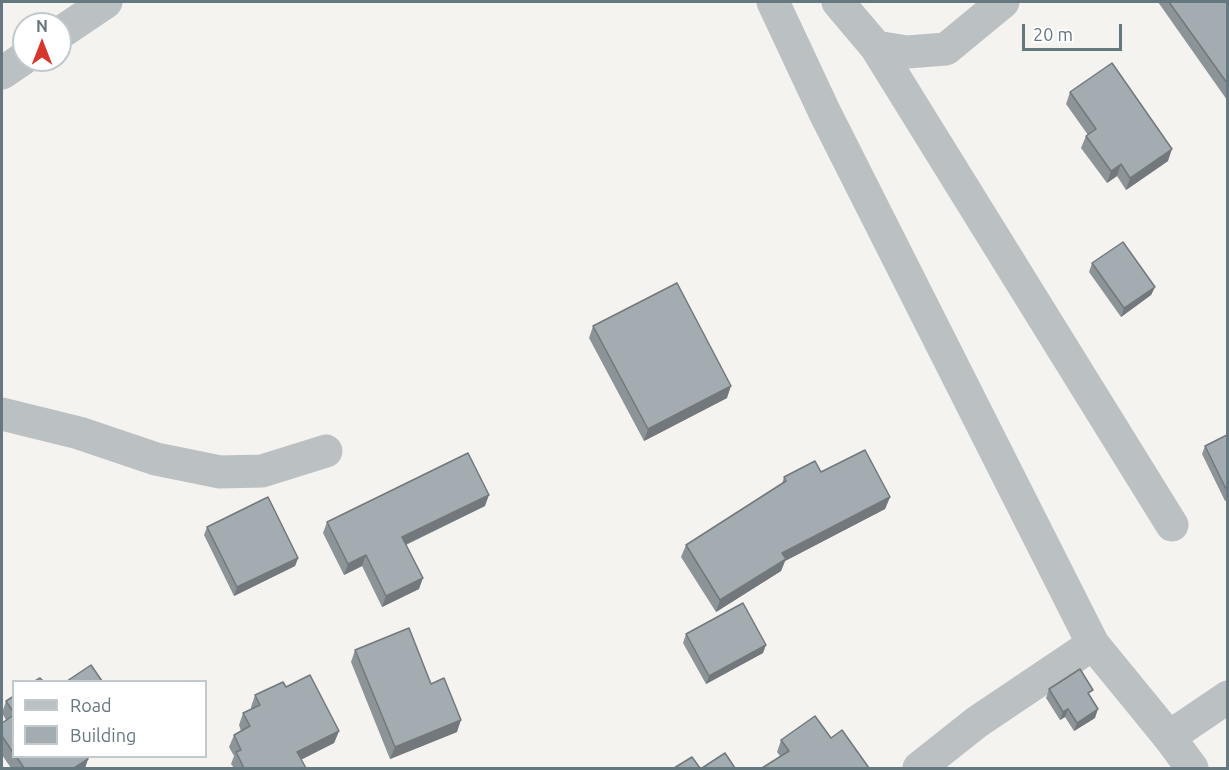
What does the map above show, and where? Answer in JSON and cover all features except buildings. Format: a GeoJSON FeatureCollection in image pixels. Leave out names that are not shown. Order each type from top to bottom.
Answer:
{"type":"FeatureCollection","features":[{"type":"Feature","properties":{"kind":"street"},"geometry":{"type":"LineString","coordinates":[[72,25],[106,2]]}},
{"type":"Feature","properties":{"kind":"street"},"geometry":{"type":"LineString","coordinates":[[773,2],[825,112],[1093,644],[1192,768]]}},
{"type":"Feature","properties":{"kind":"street"},"geometry":{"type":"LineString","coordinates":[[838,2],[876,47],[1172,525]]}},
{"type":"Feature","properties":{"kind":"street"},"geometry":{"type":"LineString","coordinates":[[876,47],[907,52],[946,49],[1003,2]]}},
{"type":"Feature","properties":{"kind":"street"},"geometry":{"type":"LineString","coordinates":[[2,414],[79,433],[156,459],[220,472],[262,471],[326,451]]}},
{"type":"Feature","properties":{"kind":"street"},"geometry":{"type":"LineString","coordinates":[[919,768],[976,722],[1093,644]]}},
{"type":"Feature","properties":{"kind":"street"},"geometry":{"type":"LineString","coordinates":[[1169,737],[1227,697]]}}]}
